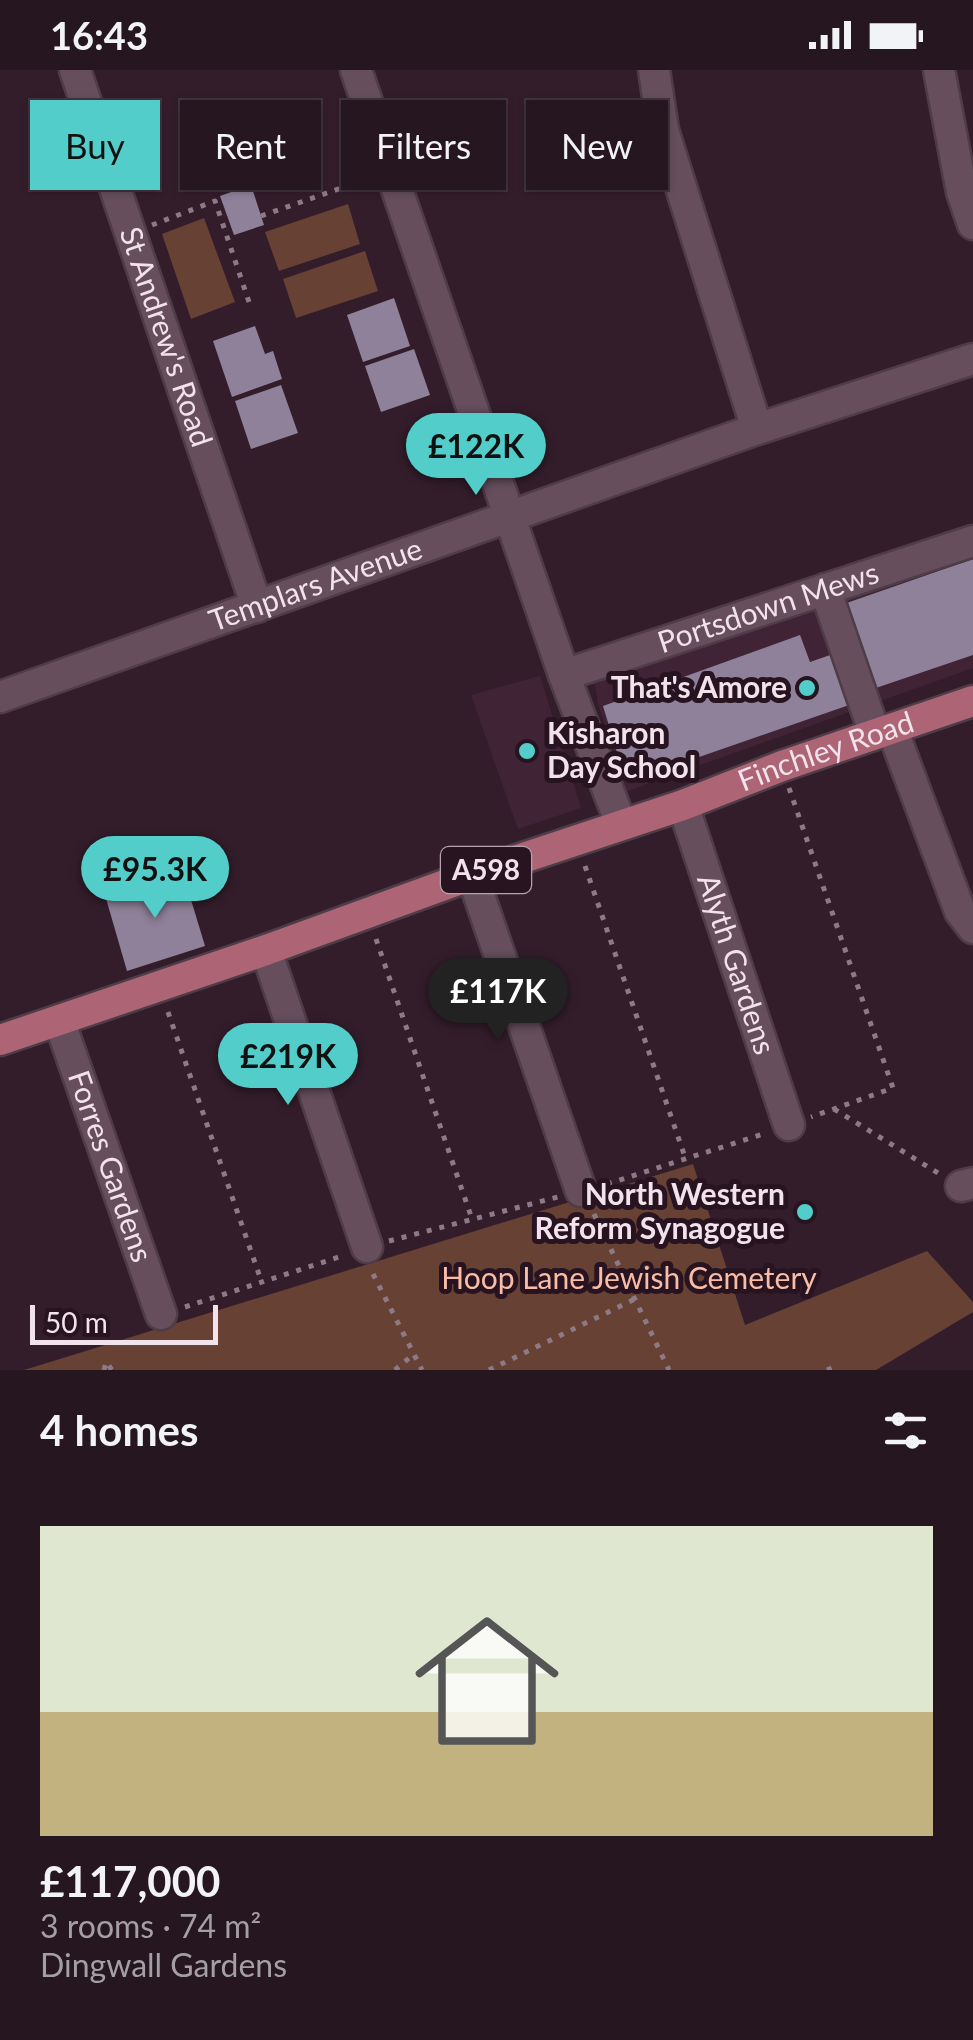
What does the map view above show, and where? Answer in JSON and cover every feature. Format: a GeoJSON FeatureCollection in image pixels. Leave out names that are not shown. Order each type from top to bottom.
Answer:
{"type":"FeatureCollection","features":[{"type":"Feature","properties":{"kind":"main road","name":"Finchley Road"},"geometry":{"type":"LineString","coordinates":[[0,1040],[973,701]]}},
{"type":"Feature","properties":{"kind":"street","name":"St Andrew's Road"},"geometry":{"type":"LineString","coordinates":[[75,70],[257,607]]}},
{"type":"Feature","properties":{"kind":"street"},"geometry":{"type":"LineString","coordinates":[[356,70],[564,675],[621,824]]}},
{"type":"Feature","properties":{"kind":"street"},"geometry":{"type":"LineString","coordinates":[[654,70],[664,130],[758,429]]}},
{"type":"Feature","properties":{"kind":"street"},"geometry":{"type":"LineString","coordinates":[[939,70],[962,192],[973,224]]}},
{"type":"Feature","properties":{"kind":"street","name":"Templars Avenue"},"geometry":{"type":"LineString","coordinates":[[0,698],[758,429],[973,359]]}},
{"type":"Feature","properties":{"kind":"street","name":"Portsdown Mews"},"geometry":{"type":"LineString","coordinates":[[564,675],[973,541]]}},
{"type":"Feature","properties":{"kind":"street"},"geometry":{"type":"LineString","coordinates":[[825,590],[960,911],[973,928]]}},
{"type":"Feature","properties":{"kind":"street","name":"Alyth Gardens"},"geometry":{"type":"LineString","coordinates":[[683,805],[789,1125]]}},
{"type":"Feature","properties":{"kind":"street"},"geometry":{"type":"LineString","coordinates":[[472,875],[587,1203]]}},
{"type":"Feature","properties":{"kind":"street"},"geometry":{"type":"LineString","coordinates":[[266,950],[370,1261]]}},
{"type":"Feature","properties":{"kind":"street","name":"Forres Gardens"},"geometry":{"type":"LineString","coordinates":[[59,1020],[161,1314]]}},
{"type":"Feature","properties":{"kind":"path"},"geometry":{"type":"LineString","coordinates":[[261,216],[341,189]]}},
{"type":"Feature","properties":{"kind":"path"},"geometry":{"type":"LineString","coordinates":[[130,233],[215,201],[252,308]]}},
{"type":"Feature","properties":{"kind":"path"},"geometry":{"type":"LineString","coordinates":[[161,1314],[262,1283],[370,1261],[472,1219],[587,1203],[686,1160],[893,1088],[782,766]]}},
{"type":"Feature","properties":{"kind":"path"},"geometry":{"type":"LineString","coordinates":[[576,839],[686,1160]]}},
{"type":"Feature","properties":{"kind":"path"},"geometry":{"type":"LineString","coordinates":[[367,913],[472,1219]]}},
{"type":"Feature","properties":{"kind":"path"},"geometry":{"type":"LineString","coordinates":[[159,986],[262,1283]]}},
{"type":"Feature","properties":{"kind":"path"},"geometry":{"type":"LineString","coordinates":[[834,1109],[967,1184]]}},
{"type":"Feature","properties":{"kind":"path"},"geometry":{"type":"LineString","coordinates":[[587,1203],[669,1370]]}},
{"type":"Feature","properties":{"kind":"path"},"geometry":{"type":"LineString","coordinates":[[370,1261],[422,1370]]}},
{"type":"Feature","properties":{"kind":"path"},"geometry":{"type":"LineString","coordinates":[[489,1370],[634,1299]]}},
{"type":"Feature","properties":{"kind":"path"},"geometry":{"type":"LineString","coordinates":[[395,1370],[414,1354]]}},
{"type":"Feature","properties":{"kind":"path"},"geometry":{"type":"LineString","coordinates":[[104,1370],[106,1362],[112,1370]]}},
{"type":"Feature","properties":{"kind":"shaded area"},"geometry":{"type":"Polygon","coordinates":[[[973,541],[973,668],[627,791],[598,704],[592,666],[973,541]]]}},
{"type":"Feature","properties":{"kind":"shaded area","name":"Kisharon Day School"},"geometry":{"type":"Polygon","coordinates":[[[540,676],[581,808],[518,829],[471,695],[540,676]]]}},
{"type":"Feature","properties":{"kind":"green space"},"geometry":{"type":"Polygon","coordinates":[[[348,204],[360,244],[279,271],[265,232],[348,204]]]}},
{"type":"Feature","properties":{"kind":"green space"},"geometry":{"type":"Polygon","coordinates":[[[204,218],[235,302],[191,319],[162,234],[204,218]]]}},
{"type":"Feature","properties":{"kind":"green space"},"geometry":{"type":"Polygon","coordinates":[[[365,251],[378,291],[296,318],[283,279],[365,251]]]}},
{"type":"Feature","properties":{"kind":"green space","name":"Hoop Lane Jewish Cemetery"},"geometry":{"type":"Polygon","coordinates":[[[693,1164],[745,1325],[927,1251],[973,1302],[973,1312],[876,1370],[24,1370],[693,1164]]]}},
{"type":"Feature","properties":{"kind":"building"},"geometry":{"type":"Polygon","coordinates":[[[253,190],[264,225],[234,235],[220,196],[253,190]]]}},
{"type":"Feature","properties":{"kind":"building"},"geometry":{"type":"Polygon","coordinates":[[[394,298],[410,346],[363,362],[347,315],[394,298]]]}},
{"type":"Feature","properties":{"kind":"building"},"geometry":{"type":"Polygon","coordinates":[[[255,326],[265,354],[273,351],[282,379],[232,397],[213,341],[255,326]]]}},
{"type":"Feature","properties":{"kind":"building"},"geometry":{"type":"Polygon","coordinates":[[[414,349],[430,395],[381,412],[365,366],[414,349]]]}},
{"type":"Feature","properties":{"kind":"building"},"geometry":{"type":"Polygon","coordinates":[[[281,385],[298,433],[251,449],[235,401],[281,385]]]}},
{"type":"Feature","properties":{"kind":"building"},"geometry":{"type":"Polygon","coordinates":[[[973,559],[973,655],[867,691],[838,606],[973,559]]]}},
{"type":"Feature","properties":{"kind":"building"},"geometry":{"type":"Polygon","coordinates":[[[800,635],[810,662],[833,654],[852,704],[653,773],[636,777],[623,772],[603,706],[800,635]]]}},
{"type":"Feature","properties":{"kind":"building"},"geometry":{"type":"Polygon","coordinates":[[[182,870],[205,946],[127,971],[105,895],[182,870]]]}},
{"type":"Feature","properties":{"kind":"place","name":"That's Amore"},"geometry":{"type":"Point","coordinates":[807,688]}},
{"type":"Feature","properties":{"kind":"place","name":"Kisharon Day School"},"geometry":{"type":"Point","coordinates":[527,751]}},
{"type":"Feature","properties":{"kind":"place","name":"North Western Reform Synagogue"},"geometry":{"type":"Point","coordinates":[805,1212]}}]}
